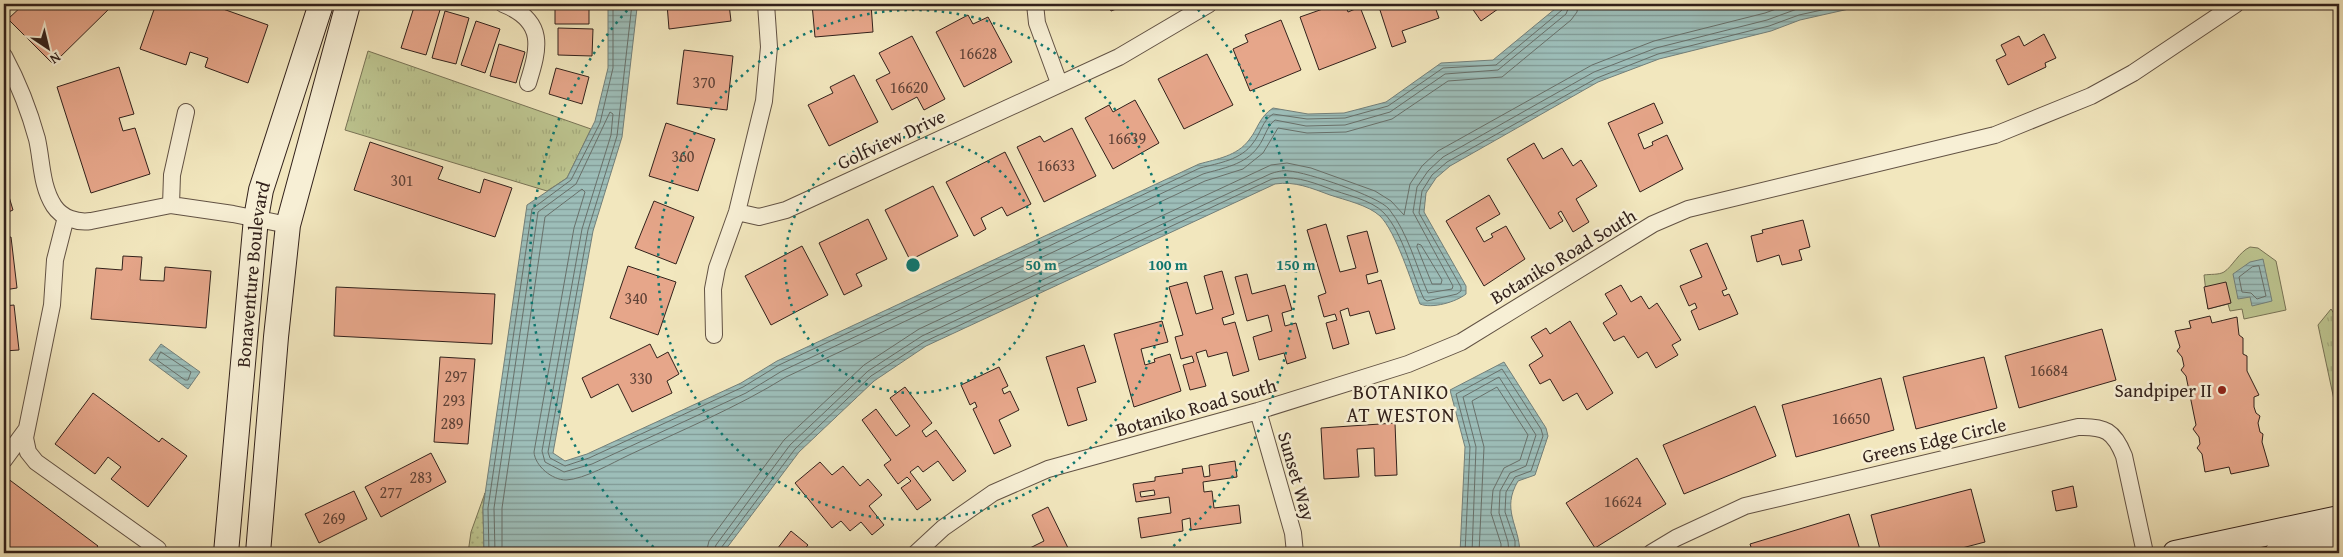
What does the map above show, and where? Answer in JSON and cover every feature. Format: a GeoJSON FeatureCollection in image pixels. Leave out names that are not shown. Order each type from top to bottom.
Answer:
{"type":"FeatureCollection","features":[{"type":"Feature","properties":{"kind":"main road","name":"Bonaventure Boulevard"},"geometry":{"type":"LineString","coordinates":[[226,553],[256,218],[262,190],[321,4]]}},
{"type":"Feature","properties":{"kind":"main road","name":"Bonaventure Boulevard"},"geometry":{"type":"LineString","coordinates":[[258,553],[276,337],[288,226],[348,4]]}},
{"type":"Feature","properties":{"kind":"main road"},"geometry":{"type":"LineString","coordinates":[[2175,553],[2339,518]]}},
{"type":"Feature","properties":{"kind":"main road"},"geometry":{"type":"LineString","coordinates":[[2277,553],[2339,540]]}},
{"type":"Feature","properties":{"kind":"street"},"geometry":{"type":"LineString","coordinates":[[504,4],[527,20],[537,40],[536,57],[528,83]]}},
{"type":"Feature","properties":{"kind":"street"},"geometry":{"type":"LineString","coordinates":[[714,335],[714,282],[717,268],[737,212],[764,101],[770,47],[766,4]]}},
{"type":"Feature","properties":{"kind":"street"},"geometry":{"type":"LineString","coordinates":[[1035,4],[1037,23],[1059,83]]}},
{"type":"Feature","properties":{"kind":"street","name":"Golfview Drive"},"geometry":{"type":"LineString","coordinates":[[737,212],[759,217],[786,210],[1119,57],[1209,4]]}},
{"type":"Feature","properties":{"kind":"street","name":"Botaniko Road South"},"geometry":{"type":"LineString","coordinates":[[916,553],[943,528],[993,493],[1048,469],[1258,411],[1408,364],[1461,342],[1654,224],[1688,209],[1995,135],[2091,96],[2133,73],[2236,4]]}},
{"type":"Feature","properties":{"kind":"street"},"geometry":{"type":"LineString","coordinates":[[4,56],[30,117],[37,140],[47,193],[54,207],[66,217],[85,222],[171,205],[256,218],[288,226]]}},
{"type":"Feature","properties":{"kind":"street"},"geometry":{"type":"LineString","coordinates":[[171,205],[172,176],[186,112]]}},
{"type":"Feature","properties":{"kind":"street"},"geometry":{"type":"LineString","coordinates":[[66,217],[55,260],[52,305],[26,430],[26,446],[36,462],[158,549]]}},
{"type":"Feature","properties":{"kind":"street","name":"Sunset Way"},"geometry":{"type":"LineString","coordinates":[[1258,411],[1293,533],[1295,553]]}},
{"type":"Feature","properties":{"kind":"street","name":"Greens Edge Circle"},"geometry":{"type":"LineString","coordinates":[[1652,553],[1676,538],[1745,506],[2078,427],[2094,427],[2109,431],[2119,442],[2124,456],[2145,553]]}},
{"type":"Feature","properties":{"kind":"street"},"geometry":{"type":"LineString","coordinates":[[4,460],[26,430]]}},
{"type":"Feature","properties":{"kind":"green space"},"geometry":{"type":"Polygon","coordinates":[[[368,51],[591,129],[567,178],[547,191],[345,130],[368,51]]]}},
{"type":"Feature","properties":{"kind":"green space"},"geometry":{"type":"Polygon","coordinates":[[[2250,247],[2258,248],[2276,261],[2286,310],[2244,319],[2242,309],[2230,311],[2228,304],[2208,309],[2204,275],[2224,272],[2242,252],[2250,247]]]}},
{"type":"Feature","properties":{"kind":"green space"},"geometry":{"type":"Polygon","coordinates":[[[2331,309],[2339,321],[2339,423],[2318,325],[2331,309]]]}},
{"type":"Feature","properties":{"kind":"green space"},"geometry":{"type":"Polygon","coordinates":[[[485,493],[483,508],[484,553],[468,553],[471,532],[485,493]]]}},
{"type":"Feature","properties":{"kind":"water"},"geometry":{"type":"Polygon","coordinates":[[[608,4],[636,4],[637,8],[622,137],[593,231],[553,453],[565,461],[587,454],[741,383],[777,361],[1199,164],[1233,153],[1249,140],[1262,119],[1273,108],[1308,114],[1344,113],[1386,102],[1441,63],[1493,60],[1561,4],[1871,4],[1800,20],[1771,31],[1659,59],[1598,82],[1450,166],[1436,178],[1426,193],[1424,212],[1466,286],[1466,294],[1456,300],[1431,306],[1420,304],[1392,233],[1386,223],[1375,212],[1356,203],[1303,186],[1289,183],[1275,184],[926,346],[874,381],[799,452],[723,553],[484,553],[483,508],[527,205],[567,178],[595,121],[608,68],[608,4]]]}},
{"type":"Feature","properties":{"kind":"water"},"geometry":{"type":"Polygon","coordinates":[[[2263,259],[2272,301],[2252,306],[2250,297],[2238,299],[2233,274],[2250,262],[2263,259]]]}},
{"type":"Feature","properties":{"kind":"water"},"geometry":{"type":"Polygon","coordinates":[[[161,344],[200,372],[188,389],[149,360],[161,344]]]}},
{"type":"Feature","properties":{"kind":"water"},"geometry":{"type":"Polygon","coordinates":[[[1504,362],[1546,428],[1548,436],[1535,475],[1518,481],[1513,491],[1511,509],[1520,553],[1460,553],[1465,447],[1450,390],[1504,362]]]}},
{"type":"Feature","properties":{"kind":"building"},"geometry":{"type":"Polygon","coordinates":[[[24,4],[114,4],[53,64],[8,19],[24,4]]]}},
{"type":"Feature","properties":{"kind":"building"},"geometry":{"type":"Polygon","coordinates":[[[156,4],[209,4],[268,25],[248,83],[205,67],[208,58],[190,52],[186,65],[140,49],[156,4]]]}},
{"type":"Feature","properties":{"kind":"building"},"geometry":{"type":"Polygon","coordinates":[[[415,4],[430,4],[429,7],[440,10],[426,55],[401,48],[415,4]]]}},
{"type":"Feature","properties":{"kind":"building"},"geometry":{"type":"Polygon","coordinates":[[[555,4],[589,4],[589,24],[555,24],[555,4]]]}},
{"type":"Feature","properties":{"kind":"building"},"geometry":{"type":"Polygon","coordinates":[[[667,4],[729,4],[731,21],[669,29],[667,4]]]}},
{"type":"Feature","properties":{"kind":"building"},"geometry":{"type":"Polygon","coordinates":[[[812,4],[871,4],[873,32],[815,37],[812,4]]]}},
{"type":"Feature","properties":{"kind":"building"},"geometry":{"type":"Polygon","coordinates":[[[1108,4],[1129,4],[1111,11],[1108,4]]]}},
{"type":"Feature","properties":{"kind":"building"},"geometry":{"type":"Polygon","coordinates":[[[1337,4],[1345,4],[1348,12],[1360,7],[1376,48],[1319,70],[1300,17],[1337,4]]]}},
{"type":"Feature","properties":{"kind":"building"},"geometry":{"type":"Polygon","coordinates":[[[1378,4],[1434,4],[1439,18],[1402,31],[1406,42],[1392,47],[1378,4]]]}},
{"type":"Feature","properties":{"kind":"building"},"geometry":{"type":"Polygon","coordinates":[[[1469,4],[1505,4],[1481,21],[1469,4]]]}},
{"type":"Feature","properties":{"kind":"building"},"geometry":{"type":"Polygon","coordinates":[[[445,11],[469,18],[456,64],[432,58],[445,11]]]}},
{"type":"Feature","properties":{"kind":"building"},"geometry":{"type":"Polygon","coordinates":[[[968,15],[973,24],[988,17],[1012,62],[964,87],[936,32],[968,15]]]}},
{"type":"Feature","properties":{"kind":"building"},"geometry":{"type":"Polygon","coordinates":[[[1281,20],[1301,70],[1250,91],[1233,49],[1248,42],[1245,35],[1281,20]]]}},
{"type":"Feature","properties":{"kind":"building"},"geometry":{"type":"Polygon","coordinates":[[[476,21],[500,29],[485,73],[461,65],[476,21]]]}},
{"type":"Feature","properties":{"kind":"building"},"geometry":{"type":"Polygon","coordinates":[[[558,28],[593,29],[592,56],[558,55],[558,28]]]}},
{"type":"Feature","properties":{"kind":"building"},"geometry":{"type":"Polygon","coordinates":[[[2044,34],[2056,58],[2045,63],[2046,67],[2008,85],[1996,60],[2006,55],[2001,45],[2019,36],[2024,46],[2044,34]]]}},
{"type":"Feature","properties":{"kind":"building"},"geometry":{"type":"Polygon","coordinates":[[[912,36],[945,99],[924,110],[917,97],[892,110],[876,80],[890,73],[879,53],[912,36]]]}},
{"type":"Feature","properties":{"kind":"building"},"geometry":{"type":"Polygon","coordinates":[[[499,44],[525,52],[516,83],[490,76],[499,44]]]}},
{"type":"Feature","properties":{"kind":"building"},"geometry":{"type":"Polygon","coordinates":[[[684,50],[733,56],[727,110],[677,104],[684,50]]]}},
{"type":"Feature","properties":{"kind":"building"},"geometry":{"type":"Polygon","coordinates":[[[1207,54],[1233,105],[1184,129],[1158,79],[1207,54]]]}},
{"type":"Feature","properties":{"kind":"building"},"geometry":{"type":"Polygon","coordinates":[[[119,67],[134,114],[119,118],[123,131],[135,128],[150,174],[91,193],[57,87],[119,67]]]}},
{"type":"Feature","properties":{"kind":"building"},"geometry":{"type":"Polygon","coordinates":[[[556,68],[589,77],[582,104],[549,94],[556,68]]]}},
{"type":"Feature","properties":{"kind":"building"},"geometry":{"type":"Polygon","coordinates":[[[854,75],[878,122],[829,146],[808,105],[833,93],[830,87],[854,75]]]}},
{"type":"Feature","properties":{"kind":"building"},"geometry":{"type":"Polygon","coordinates":[[[1135,100],[1159,143],[1113,169],[1085,118],[1109,105],[1113,112],[1135,100]]]}},
{"type":"Feature","properties":{"kind":"building"},"geometry":{"type":"Polygon","coordinates":[[[1654,103],[1663,123],[1638,134],[1644,149],[1653,145],[1652,142],[1667,135],[1683,169],[1640,192],[1608,123],[1654,103]]]}},
{"type":"Feature","properties":{"kind":"building"},"geometry":{"type":"Polygon","coordinates":[[[666,123],[715,139],[698,191],[649,176],[666,123]]]}},
{"type":"Feature","properties":{"kind":"building"},"geometry":{"type":"Polygon","coordinates":[[[1072,128],[1096,176],[1044,202],[1017,147],[1040,136],[1044,142],[1072,128]]]}},
{"type":"Feature","properties":{"kind":"building"},"geometry":{"type":"Polygon","coordinates":[[[370,142],[443,167],[438,179],[480,193],[484,179],[512,188],[495,237],[354,190],[370,142]]]}},
{"type":"Feature","properties":{"kind":"building"},"geometry":{"type":"Polygon","coordinates":[[[1534,143],[1543,159],[1562,148],[1573,166],[1581,160],[1597,186],[1576,199],[1589,222],[1573,232],[1561,211],[1558,213],[1563,221],[1550,229],[1507,159],[1534,143]]]}},
{"type":"Feature","properties":{"kind":"building"},"geometry":{"type":"Polygon","coordinates":[[[1005,152],[1031,204],[1007,216],[1002,207],[981,218],[986,229],[974,236],[946,182],[1005,152]]]}},
{"type":"Feature","properties":{"kind":"building"},"geometry":{"type":"Polygon","coordinates":[[[4,180],[13,210],[4,214],[4,180]]]}},
{"type":"Feature","properties":{"kind":"building"},"geometry":{"type":"Polygon","coordinates":[[[933,186],[958,236],[910,260],[885,210],[933,186]]]}},
{"type":"Feature","properties":{"kind":"building"},"geometry":{"type":"Polygon","coordinates":[[[1489,195],[1500,214],[1476,228],[1484,242],[1493,237],[1491,234],[1506,226],[1525,259],[1484,286],[1446,221],[1489,195]]]}},
{"type":"Feature","properties":{"kind":"building"},"geometry":{"type":"Polygon","coordinates":[[[654,201],[694,217],[676,264],[635,248],[654,201]]]}},
{"type":"Feature","properties":{"kind":"building"},"geometry":{"type":"Polygon","coordinates":[[[868,219],[887,259],[856,274],[862,286],[844,295],[819,243],[868,219]]]}},
{"type":"Feature","properties":{"kind":"building"},"geometry":{"type":"Polygon","coordinates":[[[1803,220],[1810,247],[1799,250],[1802,260],[1782,265],[1779,255],[1757,262],[1751,236],[1763,233],[1762,230],[1803,220]]]}},
{"type":"Feature","properties":{"kind":"building"},"geometry":{"type":"Polygon","coordinates":[[[1326,224],[1340,272],[1356,268],[1347,236],[1367,231],[1378,272],[1366,275],[1368,284],[1381,280],[1395,329],[1376,334],[1369,311],[1350,316],[1348,308],[1340,311],[1349,344],[1333,349],[1326,323],[1337,320],[1335,314],[1324,317],[1318,296],[1326,293],[1307,230],[1326,224]]]}},
{"type":"Feature","properties":{"kind":"building"},"geometry":{"type":"Polygon","coordinates":[[[11,237],[17,288],[4,290],[4,238],[11,237]]]}},
{"type":"Feature","properties":{"kind":"building"},"geometry":{"type":"Polygon","coordinates":[[[1707,243],[1727,289],[1722,291],[1724,296],[1729,294],[1738,314],[1699,330],[1691,311],[1697,308],[1695,303],[1689,306],[1680,286],[1702,277],[1690,250],[1707,243]]]}},
{"type":"Feature","properties":{"kind":"building"},"geometry":{"type":"Polygon","coordinates":[[[802,246],[828,295],[771,325],[745,276],[802,246]]]}},
{"type":"Feature","properties":{"kind":"building"},"geometry":{"type":"Polygon","coordinates":[[[123,256],[142,257],[140,280],[164,281],[165,267],[211,271],[206,328],[91,319],[96,268],[122,270],[123,256]]]}},
{"type":"Feature","properties":{"kind":"building"},"geometry":{"type":"Polygon","coordinates":[[[628,266],[676,282],[658,335],[610,318],[628,266]]]}},
{"type":"Feature","properties":{"kind":"building"},"geometry":{"type":"Polygon","coordinates":[[[1222,271],[1234,314],[1222,318],[1224,325],[1235,322],[1249,371],[1233,376],[1227,352],[1208,357],[1206,350],[1196,353],[1206,386],[1190,390],[1183,365],[1194,362],[1192,356],[1181,359],[1175,337],[1183,335],[1169,287],[1187,282],[1196,314],[1213,309],[1204,276],[1222,271]]]}},
{"type":"Feature","properties":{"kind":"building"},"geometry":{"type":"Polygon","coordinates":[[[1247,274],[1252,294],[1285,285],[1292,310],[1282,313],[1285,326],[1296,323],[1306,358],[1287,364],[1284,353],[1259,360],[1253,337],[1272,331],[1268,315],[1247,321],[1235,277],[1247,274]]]}},
{"type":"Feature","properties":{"kind":"building"},"geometry":{"type":"Polygon","coordinates":[[[2226,282],[2231,303],[2208,309],[2204,287],[2226,282]]]}},
{"type":"Feature","properties":{"kind":"building"},"geometry":{"type":"Polygon","coordinates":[[[1621,285],[1631,302],[1641,296],[1649,309],[1657,303],[1681,340],[1672,345],[1678,355],[1656,368],[1647,352],[1638,358],[1624,336],[1614,341],[1603,323],[1617,314],[1605,294],[1621,285]]]}},
{"type":"Feature","properties":{"kind":"building"},"geometry":{"type":"Polygon","coordinates":[[[336,287],[495,294],[492,344],[334,336],[336,287]]]}},
{"type":"Feature","properties":{"kind":"building"},"geometry":{"type":"Polygon","coordinates":[[[14,305],[19,350],[4,351],[4,306],[14,305]]]}},
{"type":"Feature","properties":{"kind":"building","name":"Sandpiper II"},"geometry":{"type":"Polygon","coordinates":[[[2210,316],[2212,323],[2237,317],[2239,335],[2243,338],[2243,354],[2247,356],[2247,371],[2259,395],[2254,397],[2254,407],[2256,413],[2260,416],[2258,423],[2260,432],[2263,434],[2262,442],[2269,466],[2231,474],[2229,467],[2205,472],[2202,454],[2197,448],[2200,444],[2199,437],[2193,429],[2196,425],[2186,376],[2181,370],[2184,366],[2182,357],[2177,351],[2180,347],[2175,331],[2191,328],[2189,321],[2210,316]]]}},
{"type":"Feature","properties":{"kind":"building"},"geometry":{"type":"Polygon","coordinates":[[[1162,321],[1168,342],[1141,349],[1145,365],[1155,362],[1154,359],[1170,354],[1181,391],[1134,407],[1114,334],[1162,321]]]}},
{"type":"Feature","properties":{"kind":"building"},"geometry":{"type":"Polygon","coordinates":[[[1570,321],[1613,393],[1587,410],[1577,393],[1563,401],[1550,379],[1540,384],[1529,365],[1543,356],[1531,337],[1546,328],[1550,334],[1570,321]]]}},
{"type":"Feature","properties":{"kind":"building"},"geometry":{"type":"Polygon","coordinates":[[[2102,329],[2116,380],[2019,408],[2005,356],[2102,329]]]}},
{"type":"Feature","properties":{"kind":"building"},"geometry":{"type":"Polygon","coordinates":[[[650,344],[657,358],[668,352],[679,374],[667,381],[672,393],[632,412],[618,384],[591,398],[582,378],[650,344]]]}},
{"type":"Feature","properties":{"kind":"building"},"geometry":{"type":"Polygon","coordinates":[[[1084,345],[1096,382],[1077,388],[1087,420],[1068,426],[1046,357],[1084,345]]]}},
{"type":"Feature","properties":{"kind":"building"},"geometry":{"type":"Polygon","coordinates":[[[440,357],[475,359],[468,444],[434,442],[440,357]]]}},
{"type":"Feature","properties":{"kind":"building"},"geometry":{"type":"Polygon","coordinates":[[[1984,357],[1997,408],[1916,429],[1903,377],[1984,357]]]}},
{"type":"Feature","properties":{"kind":"building"},"geometry":{"type":"Polygon","coordinates":[[[999,367],[1008,386],[1002,389],[1004,394],[1010,391],[1019,410],[999,420],[1011,446],[994,454],[973,409],[977,407],[975,402],[970,405],[961,385],[999,367]]]}},
{"type":"Feature","properties":{"kind":"building"},"geometry":{"type":"Polygon","coordinates":[[[1881,378],[1894,430],[1796,457],[1782,405],[1881,378]]]}},
{"type":"Feature","properties":{"kind":"building"},"geometry":{"type":"Polygon","coordinates":[[[905,387],[932,423],[922,431],[926,437],[936,430],[966,471],[953,481],[938,461],[923,472],[918,466],[910,472],[931,500],[917,510],[901,488],[911,481],[907,477],[898,484],[884,465],[891,460],[862,420],[876,409],[896,436],[910,426],[890,398],[905,387]]]}},
{"type":"Feature","properties":{"kind":"building"},"geometry":{"type":"Polygon","coordinates":[[[93,393],[159,442],[162,438],[187,456],[148,507],[111,479],[121,467],[108,457],[95,474],[55,444],[93,393]]]}},
{"type":"Feature","properties":{"kind":"building"},"geometry":{"type":"Polygon","coordinates":[[[1755,406],[1776,456],[1684,494],[1663,445],[1755,406]]]}},
{"type":"Feature","properties":{"kind":"building"},"geometry":{"type":"Polygon","coordinates":[[[1395,423],[1397,475],[1375,476],[1374,448],[1357,449],[1359,477],[1324,479],[1321,428],[1395,423]]]}},
{"type":"Feature","properties":{"kind":"building"},"geometry":{"type":"Polygon","coordinates":[[[431,453],[446,482],[381,517],[365,487],[431,453]]]}},
{"type":"Feature","properties":{"kind":"building"},"geometry":{"type":"Polygon","coordinates":[[[1637,458],[1666,504],[1595,548],[1566,503],[1637,458]]]}},
{"type":"Feature","properties":{"kind":"building"},"geometry":{"type":"Polygon","coordinates":[[[1235,461],[1237,477],[1203,482],[1204,492],[1212,491],[1214,508],[1239,505],[1241,523],[1191,530],[1190,518],[1182,520],[1183,531],[1141,538],[1138,518],[1171,513],[1169,497],[1136,502],[1133,484],[1155,481],[1155,477],[1183,473],[1182,469],[1202,466],[1204,477],[1210,476],[1209,465],[1235,461]],[[1154,490],[1140,492],[1141,497],[1155,495],[1154,490]]]}},
{"type":"Feature","properties":{"kind":"building"},"geometry":{"type":"Polygon","coordinates":[[[820,462],[832,475],[843,466],[860,486],[868,479],[882,495],[869,506],[884,525],[872,535],[861,522],[850,531],[841,521],[832,528],[795,483],[820,462]]]}},
{"type":"Feature","properties":{"kind":"building"},"geometry":{"type":"Polygon","coordinates":[[[7,478],[98,546],[92,553],[4,553],[4,483],[7,478]]]}},
{"type":"Feature","properties":{"kind":"building"},"geometry":{"type":"Polygon","coordinates":[[[2073,486],[2077,507],[2056,511],[2052,491],[2073,486]]]}},
{"type":"Feature","properties":{"kind":"building"},"geometry":{"type":"Polygon","coordinates":[[[1971,489],[1985,542],[1943,553],[1881,553],[1871,515],[1971,489]]]}},
{"type":"Feature","properties":{"kind":"building"},"geometry":{"type":"Polygon","coordinates":[[[354,491],[367,519],[319,543],[305,514],[354,491]]]}},
{"type":"Feature","properties":{"kind":"building"},"geometry":{"type":"Polygon","coordinates":[[[1048,507],[1070,552],[1025,553],[1024,551],[1044,541],[1032,515],[1048,507]]]}},
{"type":"Feature","properties":{"kind":"building"},"geometry":{"type":"Polygon","coordinates":[[[1849,514],[1861,553],[1753,553],[1750,544],[1849,514]]]}},
{"type":"Feature","properties":{"kind":"building"},"geometry":{"type":"Polygon","coordinates":[[[791,531],[808,545],[801,553],[774,553],[791,531]]]}},
{"type":"Feature","properties":{"kind":"building"},"geometry":{"type":"Polygon","coordinates":[[[1202,550],[1222,550],[1222,553],[1202,553],[1202,550]]]}},
{"type":"Feature","properties":{"kind":"building"},"geometry":{"type":"Polygon","coordinates":[[[1229,550],[1255,550],[1255,553],[1229,553],[1229,550]]]}},
{"type":"Feature","properties":{"kind":"place","name":"Sandpiper II"},"geometry":{"type":"Point","coordinates":[2222,390]}},
{"type":"Feature","properties":{"kind":"district","name":"BOTANIKO AT WESTON"},"geometry":{"type":"Point","coordinates":[1401,402]}}]}
